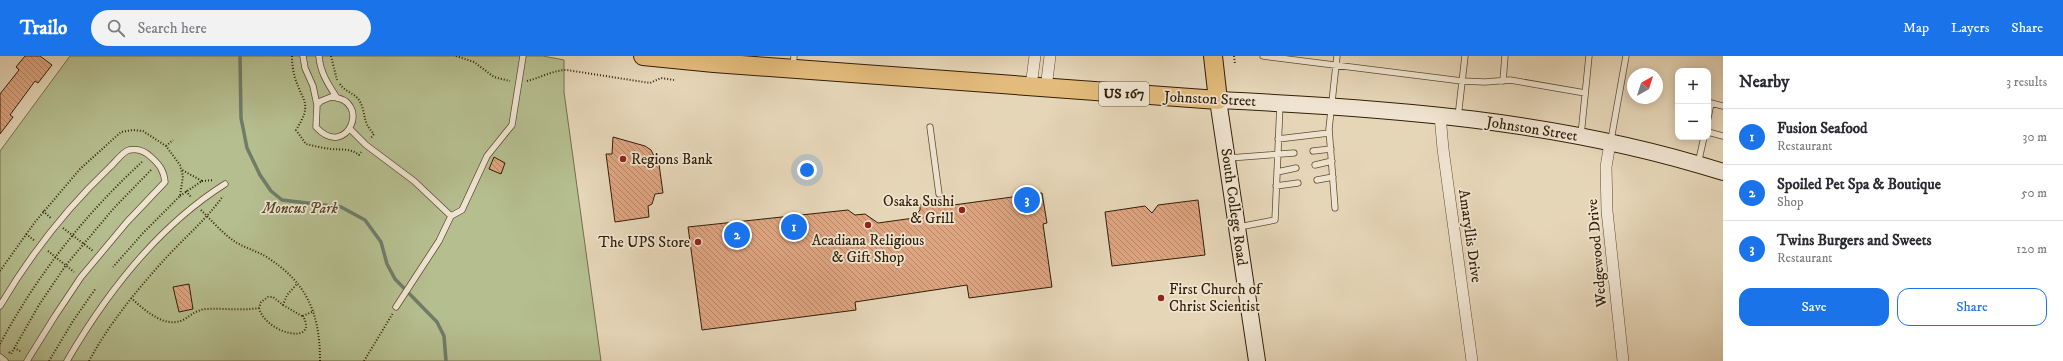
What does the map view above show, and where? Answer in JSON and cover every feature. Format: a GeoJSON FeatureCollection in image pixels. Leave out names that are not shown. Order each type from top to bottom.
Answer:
{"type":"FeatureCollection","features":[{"type":"Feature","properties":{"kind":"main road","name":"Johnston Street"},"geometry":{"type":"LineString","coordinates":[[644,56],[793,63],[1039,87],[1218,100],[1332,106],[1440,115],[1581,137],[1723,172]]}},
{"type":"Feature","properties":{"kind":"main road"},"geometry":{"type":"LineString","coordinates":[[1213,56],[1218,100]]}},
{"type":"Feature","properties":{"kind":"main road","name":"South College Road"},"geometry":{"type":"LineString","coordinates":[[1218,100],[1257,361]]}},
{"type":"Feature","properties":{"kind":"street"},"geometry":{"type":"LineString","coordinates":[[1035,56],[1039,87]]}},
{"type":"Feature","properties":{"kind":"street"},"geometry":{"type":"LineString","coordinates":[[1039,87],[1050,56]]}},
{"type":"Feature","properties":{"kind":"street","name":"Amaryllis Drive"},"geometry":{"type":"LineString","coordinates":[[1440,115],[1443,149],[1472,361]]}},
{"type":"Feature","properties":{"kind":"street","name":"Wedgewood Drive"},"geometry":{"type":"LineString","coordinates":[[1610,143],[1606,167],[1607,211],[1623,361]]}},
{"type":"Feature","properties":{"kind":"lane"},"geometry":{"type":"LineString","coordinates":[[303,56],[305,68],[313,86],[317,105],[316,127],[322,134],[332,138],[342,136],[350,129],[354,120],[352,110],[346,102],[337,98],[326,99],[317,105]]}},
{"type":"Feature","properties":{"kind":"lane"},"geometry":{"type":"LineString","coordinates":[[319,56],[320,65],[325,79],[337,98]]}},
{"type":"Feature","properties":{"kind":"lane"},"geometry":{"type":"LineString","coordinates":[[396,307],[439,241],[451,216],[462,210],[486,156],[512,125],[523,56]]}},
{"type":"Feature","properties":{"kind":"lane"},"geometry":{"type":"LineString","coordinates":[[1263,56],[1462,81],[1485,82],[1510,80],[1585,93]]}},
{"type":"Feature","properties":{"kind":"lane"},"geometry":{"type":"LineString","coordinates":[[1335,208],[1329,133],[1337,56]]}},
{"type":"Feature","properties":{"kind":"lane"},"geometry":{"type":"LineString","coordinates":[[1458,118],[1465,56]]}},
{"type":"Feature","properties":{"kind":"lane"},"geometry":{"type":"LineString","coordinates":[[1503,81],[1506,56]]}},
{"type":"Feature","properties":{"kind":"lane"},"geometry":{"type":"LineString","coordinates":[[1581,137],[1589,56]]}},
{"type":"Feature","properties":{"kind":"lane"},"geometry":{"type":"LineString","coordinates":[[1610,143],[1626,56]]}},
{"type":"Feature","properties":{"kind":"lane"},"geometry":{"type":"LineString","coordinates":[[1237,227],[1275,220],[1280,103]]}},
{"type":"Feature","properties":{"kind":"lane"},"geometry":{"type":"LineString","coordinates":[[1711,104],[1723,106]]}},
{"type":"Feature","properties":{"kind":"lane"},"geometry":{"type":"LineString","coordinates":[[930,127],[939,194]]}},
{"type":"Feature","properties":{"kind":"lane"},"geometry":{"type":"LineString","coordinates":[[350,129],[366,145],[414,181],[451,216]]}},
{"type":"Feature","properties":{"kind":"lane"},"geometry":{"type":"LineString","coordinates":[[1278,139],[1329,133]]}},
{"type":"Feature","properties":{"kind":"lane"},"geometry":{"type":"LineString","coordinates":[[1711,133],[1723,136]]}},
{"type":"Feature","properties":{"kind":"lane"},"geometry":{"type":"LineString","coordinates":[[1698,165],[1703,140]]}},
{"type":"Feature","properties":{"kind":"lane"},"geometry":{"type":"LineString","coordinates":[[0,306],[57,223],[91,186],[128,150],[137,149],[147,153],[159,164],[164,174],[165,182],[127,222],[81,277],[54,316],[27,361]]}},
{"type":"Feature","properties":{"kind":"lane"},"geometry":{"type":"LineString","coordinates":[[1312,151],[1331,149]]}},
{"type":"Feature","properties":{"kind":"lane"},"geometry":{"type":"LineString","coordinates":[[1226,158],[1294,153]]}},
{"type":"Feature","properties":{"kind":"lane"},"geometry":{"type":"LineString","coordinates":[[1315,165],[1332,161]]}},
{"type":"Feature","properties":{"kind":"lane"},"geometry":{"type":"LineString","coordinates":[[1277,172],[1296,168]]}},
{"type":"Feature","properties":{"kind":"lane"},"geometry":{"type":"LineString","coordinates":[[1317,180],[1333,177]]}},
{"type":"Feature","properties":{"kind":"lane"},"geometry":{"type":"LineString","coordinates":[[1276,186],[1298,183]]}},
{"type":"Feature","properties":{"kind":"lane"},"geometry":{"type":"LineString","coordinates":[[67,361],[108,298],[153,243],[196,203],[225,184]]}},
{"type":"Feature","properties":{"kind":"lane"},"geometry":{"type":"LineString","coordinates":[[0,357],[5,361]]}},
{"type":"Feature","properties":{"kind":"path"},"geometry":{"type":"LineString","coordinates":[[292,56],[295,78],[306,102],[304,116],[296,130],[306,144],[331,149],[354,151],[359,155],[374,134],[366,127],[363,108],[358,99],[342,87],[337,80],[331,56]]}},
{"type":"Feature","properties":{"kind":"path"},"geometry":{"type":"LineString","coordinates":[[456,56],[474,62],[494,77],[518,82],[542,77],[556,70],[567,70],[650,83],[661,78],[674,80]]}},
{"type":"Feature","properties":{"kind":"path"},"geometry":{"type":"LineString","coordinates":[[1234,56],[1235,64]]}},
{"type":"Feature","properties":{"kind":"path"},"geometry":{"type":"LineString","coordinates":[[0,271],[43,211],[80,169],[121,132],[133,130],[144,131],[166,146],[181,170],[183,176],[180,196]]}},
{"type":"Feature","properties":{"kind":"path"},"geometry":{"type":"LineString","coordinates":[[166,146],[173,140]]}},
{"type":"Feature","properties":{"kind":"path"},"geometry":{"type":"LineString","coordinates":[[0,344],[32,290],[72,235],[120,182],[143,161],[147,165]]}},
{"type":"Feature","properties":{"kind":"path"},"geometry":{"type":"LineString","coordinates":[[5,350],[10,354],[39,305],[66,265],[114,208],[152,171],[150,168]]}},
{"type":"Feature","properties":{"kind":"path"},"geometry":{"type":"LineString","coordinates":[[181,170],[202,181]]}},
{"type":"Feature","properties":{"kind":"path"},"geometry":{"type":"LineString","coordinates":[[113,267],[143,233],[180,196],[202,181],[214,180]]}},
{"type":"Feature","properties":{"kind":"path"},"geometry":{"type":"LineString","coordinates":[[89,361],[131,298],[164,259],[207,216],[223,196]]}},
{"type":"Feature","properties":{"kind":"path"},"geometry":{"type":"LineString","coordinates":[[43,211],[99,256]]}},
{"type":"Feature","properties":{"kind":"path"},"geometry":{"type":"LineString","coordinates":[[207,216],[237,243],[275,263],[297,284],[305,294],[314,311],[319,335],[320,361]]}},
{"type":"Feature","properties":{"kind":"path"},"geometry":{"type":"LineString","coordinates":[[26,234],[81,277]]}},
{"type":"Feature","properties":{"kind":"path"},"geometry":{"type":"LineString","coordinates":[[283,305],[287,295],[297,284]]}},
{"type":"Feature","properties":{"kind":"path"},"geometry":{"type":"LineString","coordinates":[[49,361],[73,321],[96,288]]}},
{"type":"Feature","properties":{"kind":"path"},"geometry":{"type":"LineString","coordinates":[[268,297],[273,297],[283,305],[303,316],[306,322],[305,327],[302,332],[293,334],[287,333],[264,318],[259,308],[261,302],[268,297]]}},
{"type":"Feature","properties":{"kind":"path"},"geometry":{"type":"LineString","coordinates":[[131,298],[156,317],[173,322],[183,320],[192,314],[206,309],[226,308],[239,311],[259,308]]}},
{"type":"Feature","properties":{"kind":"path"},"geometry":{"type":"LineString","coordinates":[[364,361],[396,307]]}},
{"type":"Feature","properties":{"kind":"path"},"geometry":{"type":"LineString","coordinates":[[303,316],[314,311]]}},
{"type":"Feature","properties":{"kind":"green space","name":"Moncus Park"},"geometry":{"type":"Polygon","coordinates":[[[70,56],[543,56],[564,60],[564,92],[601,361],[0,361],[0,151],[70,56]]]}},
{"type":"Feature","properties":{"kind":"building"},"geometry":{"type":"Polygon","coordinates":[[[25,56],[40,56],[52,65],[38,83],[35,81],[10,115],[13,117],[0,134],[0,94],[19,70],[16,67],[25,56]]]}},
{"type":"Feature","properties":{"kind":"building"},"geometry":{"type":"Polygon","coordinates":[[[613,137],[645,146],[651,150],[655,158],[658,157],[663,193],[655,194],[652,204],[648,206],[649,217],[615,222],[606,154],[612,154],[613,137]]]}},
{"type":"Feature","properties":{"kind":"building"},"geometry":{"type":"Polygon","coordinates":[[[494,157],[505,163],[501,174],[489,169],[494,157]]]}},
{"type":"Feature","properties":{"kind":"building"},"geometry":{"type":"Polygon","coordinates":[[[1042,193],[1047,223],[1043,224],[1052,287],[969,298],[967,285],[855,302],[856,310],[702,330],[688,227],[848,210],[855,215],[865,214],[878,223],[914,218],[920,210],[920,205],[945,202],[946,206],[1042,193]]]}},
{"type":"Feature","properties":{"kind":"building"},"geometry":{"type":"Polygon","coordinates":[[[1198,200],[1205,255],[1112,266],[1105,212],[1145,206],[1152,213],[1158,205],[1198,200]]]}},
{"type":"Feature","properties":{"kind":"building"},"geometry":{"type":"Polygon","coordinates":[[[189,284],[193,309],[179,312],[173,287],[189,284]]]}},
{"type":"Feature","properties":{"kind":"waterway"},"geometry":{"type":"LineString","coordinates":[[240,56],[241,118],[247,148],[260,175],[271,191],[282,200],[341,207],[365,220],[381,242],[387,264],[395,279],[437,322],[444,336],[446,361]]}},
{"type":"Feature","properties":{"kind":"place","name":"Regions Bank"},"geometry":{"type":"Point","coordinates":[623,159]}},
{"type":"Feature","properties":{"kind":"place","name":"Twins Burgers and Sweets"},"geometry":{"type":"Point","coordinates":[1027,200]}},
{"type":"Feature","properties":{"kind":"place","name":"Osaka Sushi & Grill"},"geometry":{"type":"Point","coordinates":[962,210]}},
{"type":"Feature","properties":{"kind":"place","name":"Acadiana Religious & Gift Shop"},"geometry":{"type":"Point","coordinates":[868,225]}},
{"type":"Feature","properties":{"kind":"place","name":"Fusion Seafood"},"geometry":{"type":"Point","coordinates":[794,227]}},
{"type":"Feature","properties":{"kind":"place","name":"Spoiled Pet Spa & Boutique"},"geometry":{"type":"Point","coordinates":[737,235]}},
{"type":"Feature","properties":{"kind":"place","name":"The UPS Store"},"geometry":{"type":"Point","coordinates":[698,242]}},
{"type":"Feature","properties":{"kind":"place","name":"First Church of Christ Scientist"},"geometry":{"type":"Point","coordinates":[1161,298]}}]}
